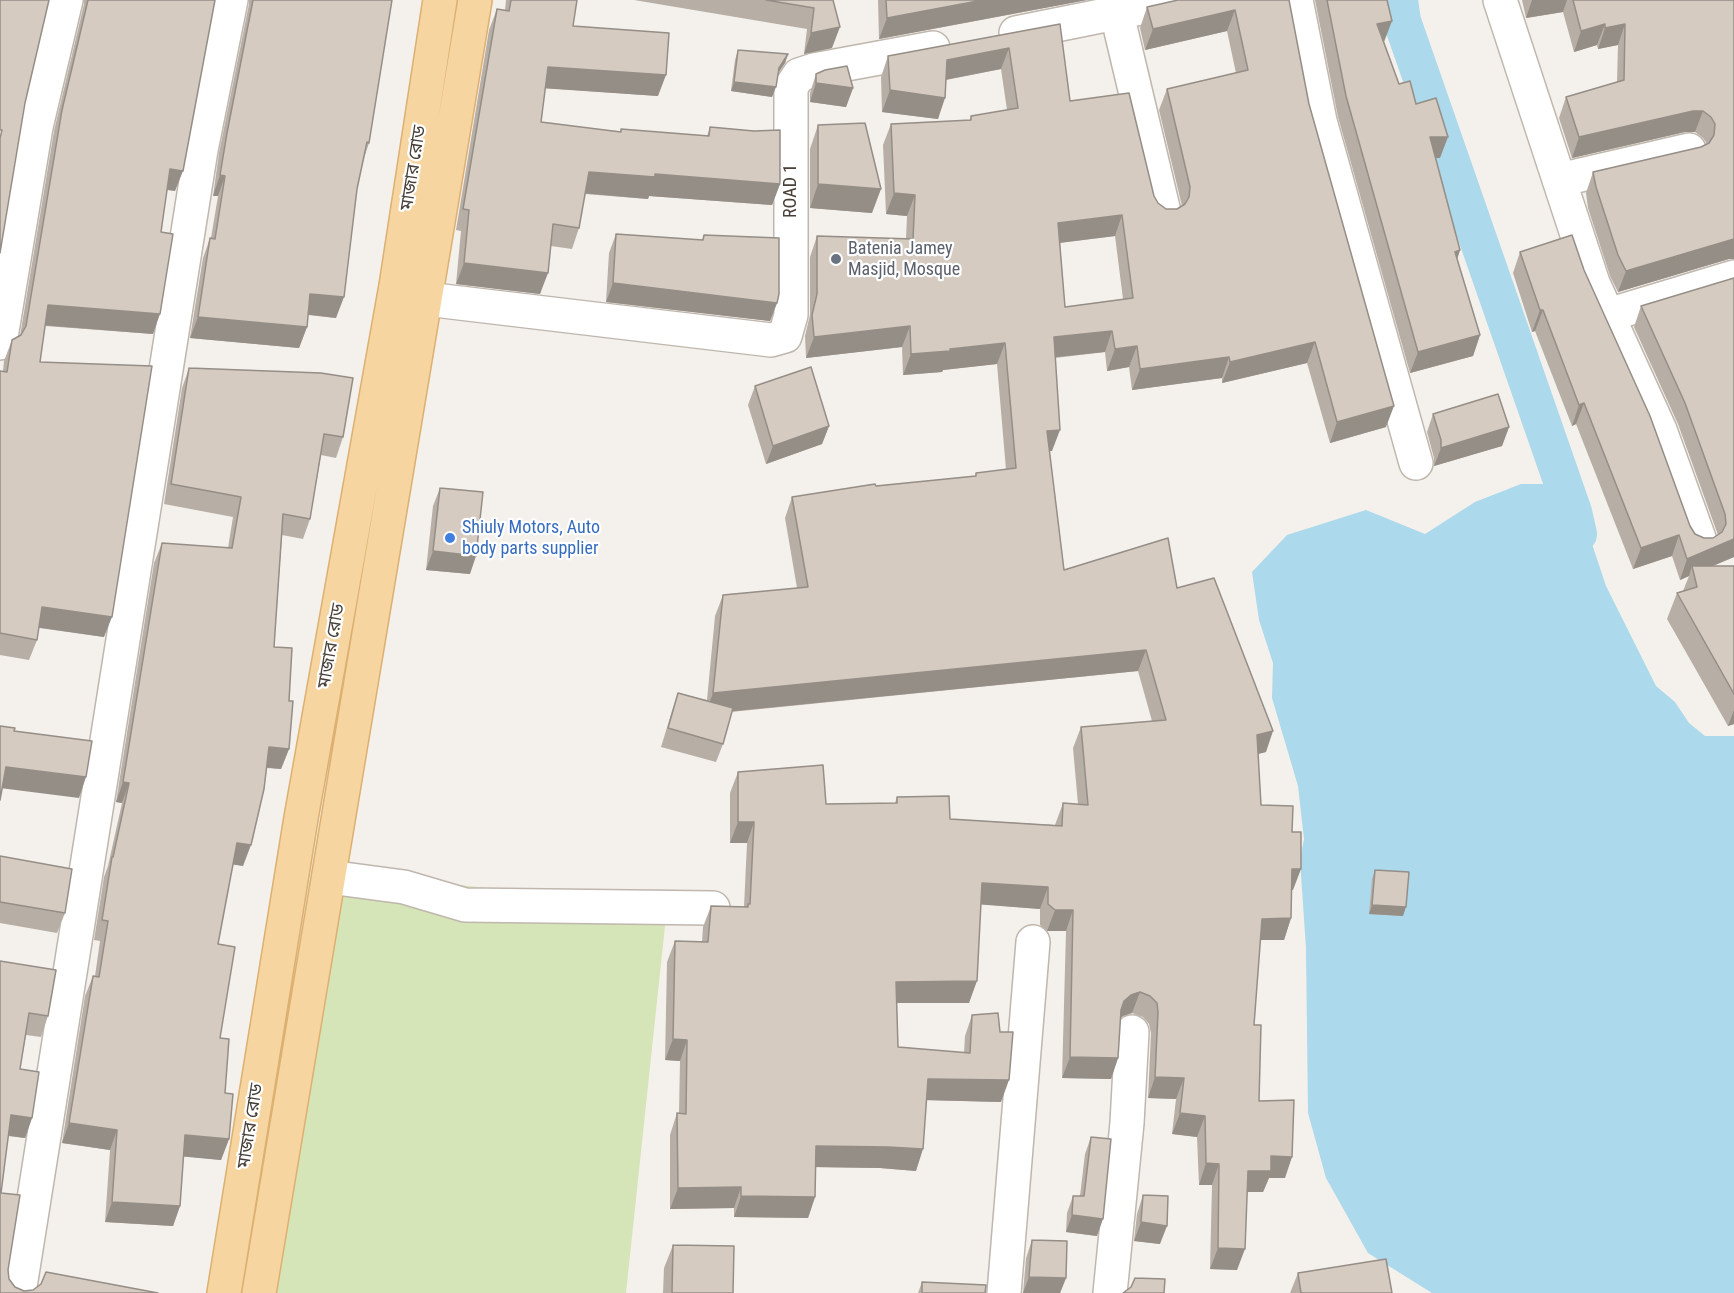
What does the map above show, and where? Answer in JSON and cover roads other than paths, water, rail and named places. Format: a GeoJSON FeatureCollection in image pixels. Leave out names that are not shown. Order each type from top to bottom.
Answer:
{"type":"FeatureCollection","features":[{"type":"Feature","properties":{"kind":"main road","name":"মাজার রোড"},"geometry":{"type":"LineString","coordinates":[[224,1293],[302,818],[396,286],[440,0]]}},
{"type":"Feature","properties":{"kind":"main road","name":"মাজার রোড"},"geometry":{"type":"LineString","coordinates":[[259,1293],[475,0]]}},
{"type":"Feature","properties":{"kind":"street"},"geometry":{"type":"LineString","coordinates":[[0,342],[36,127],[66,0]]}},
{"type":"Feature","properties":{"kind":"street"},"geometry":{"type":"LineString","coordinates":[[19,1293],[201,150],[231,0]]}},
{"type":"Feature","properties":{"kind":"street","name":"ROAD 1"},"geometry":{"type":"LineString","coordinates":[[426,299],[771,340],[785,336],[791,315],[791,87],[799,75],[814,70],[974,41],[1075,11],[1117,14],[1180,0]]}},
{"type":"Feature","properties":{"kind":"street"},"geometry":{"type":"LineString","coordinates":[[1296,0],[1320,121],[1416,464]]}},
{"type":"Feature","properties":{"kind":"street"},"geometry":{"type":"LineString","coordinates":[[1500,0],[1593,283],[1660,430],[1700,541]]}},
{"type":"Feature","properties":{"kind":"street"},"geometry":{"type":"LineString","coordinates":[[1117,14],[1164,212]]}},
{"type":"Feature","properties":{"kind":"street"},"geometry":{"type":"LineString","coordinates":[[1559,180],[1689,150]]}},
{"type":"Feature","properties":{"kind":"street"},"geometry":{"type":"LineString","coordinates":[[1608,315],[1734,277]]}},
{"type":"Feature","properties":{"kind":"street"},"geometry":{"type":"LineString","coordinates":[[328,877],[404,886],[465,905],[713,908]]}},
{"type":"Feature","properties":{"kind":"street"},"geometry":{"type":"LineString","coordinates":[[1004,1293],[1033,942]]}},
{"type":"Feature","properties":{"kind":"street"},"geometry":{"type":"LineString","coordinates":[[1110,1293],[1127,1123],[1132,1032]]}},
{"type":"Feature","properties":{"kind":"water"},"geometry":{"type":"Polygon","coordinates":[[[1521,484],[1572,484],[1606,586],[1656,686],[1675,702],[1689,723],[1705,736],[1734,736],[1734,1293],[1432,1293],[1368,1253],[1326,1178],[1308,1113],[1306,948],[1300,860],[1304,839],[1298,786],[1272,698],[1273,663],[1259,620],[1252,572],[1287,535],[1366,510],[1425,534],[1475,502],[1521,484]]]}},
{"type":"Feature","properties":{"kind":"waterway"},"geometry":{"type":"LineString","coordinates":[[1399,0],[1402,21],[1573,512],[1578,534]]}},
{"type":"Feature","properties":{"kind":"place","name":"Batenia Jamey Masjid, Mosque"},"geometry":{"type":"Point","coordinates":[836,259]}},
{"type":"Feature","properties":{"kind":"place","name":"Shiuly Motors, Auto body parts supplier"},"geometry":{"type":"Point","coordinates":[450,538]}}]}
